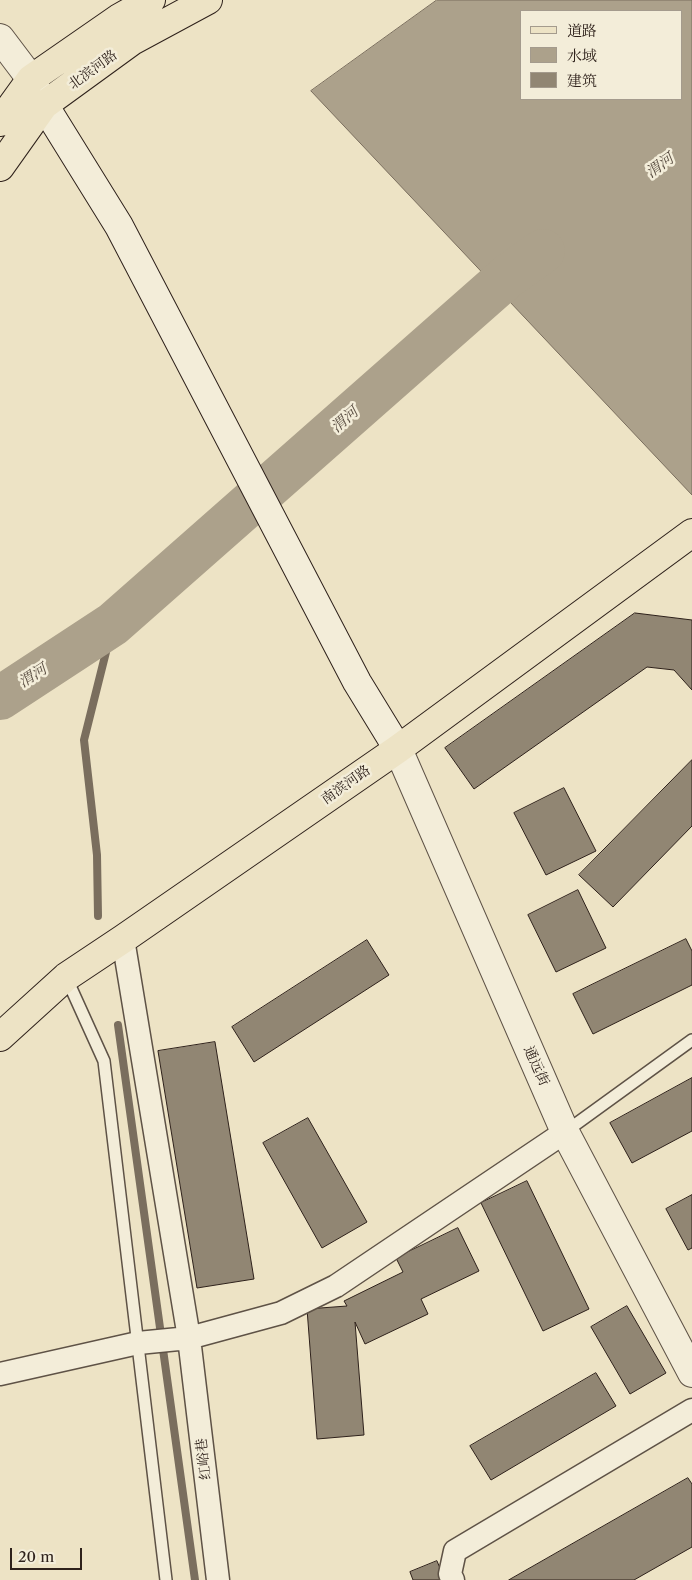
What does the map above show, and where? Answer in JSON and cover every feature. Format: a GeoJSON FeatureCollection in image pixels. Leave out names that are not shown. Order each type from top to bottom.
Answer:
{"type":"FeatureCollection","features":[{"type":"Feature","properties":{"kind":"main road","name":"北滨河路"},"geometry":{"type":"LineString","coordinates":[[0,122],[31,79],[119,18],[151,0]]}},
{"type":"Feature","properties":{"kind":"main road","name":"北滨河路"},"geometry":{"type":"LineString","coordinates":[[0,167],[44,105],[132,41],[208,0]]}},
{"type":"Feature","properties":{"kind":"main road","name":"南滨河路"},"geometry":{"type":"LineString","coordinates":[[0,1037],[66,977],[398,750],[692,533]]}},
{"type":"Feature","properties":{"kind":"street","name":"通远街"},"geometry":{"type":"LineString","coordinates":[[0,38],[31,79],[44,105],[119,226],[357,682],[398,750],[565,1132],[692,1374]]}},
{"type":"Feature","properties":{"kind":"street","name":"红峪巷"},"geometry":{"type":"LineString","coordinates":[[123,939],[184,1339],[218,1580]]}},
{"type":"Feature","properties":{"kind":"street"},"geometry":{"type":"LineString","coordinates":[[0,1374],[146,1342],[184,1339],[282,1313],[336,1286],[565,1132]]}},
{"type":"Feature","properties":{"kind":"street"},"geometry":{"type":"LineString","coordinates":[[453,1580],[450,1574],[455,1551],[692,1410]]}},
{"type":"Feature","properties":{"kind":"lane"},"geometry":{"type":"LineString","coordinates":[[66,977],[104,1061],[146,1342],[166,1580]]}},
{"type":"Feature","properties":{"kind":"lane"},"geometry":{"type":"LineString","coordinates":[[565,1132],[692,1040]]}},
{"type":"Feature","properties":{"kind":"water"},"geometry":{"type":"Polygon","coordinates":[[[437,0],[692,0],[692,495],[311,91],[437,0]]]}},
{"type":"Feature","properties":{"kind":"building"},"geometry":{"type":"Polygon","coordinates":[[[635,613],[692,620],[692,690],[674,670],[647,667],[474,789],[445,748],[635,613]]]}},
{"type":"Feature","properties":{"kind":"building"},"geometry":{"type":"Polygon","coordinates":[[[692,760],[692,826],[613,907],[579,875],[692,760]]]}},
{"type":"Feature","properties":{"kind":"building"},"geometry":{"type":"Polygon","coordinates":[[[564,788],[596,851],[546,875],[514,813],[564,788]]]}},
{"type":"Feature","properties":{"kind":"building"},"geometry":{"type":"Polygon","coordinates":[[[578,890],[606,948],[556,972],[528,915],[578,890]]]}},
{"type":"Feature","properties":{"kind":"building"},"geometry":{"type":"Polygon","coordinates":[[[686,939],[692,951],[692,985],[593,1034],[573,994],[686,939]]]}},
{"type":"Feature","properties":{"kind":"building"},"geometry":{"type":"Polygon","coordinates":[[[367,940],[389,975],[254,1062],[232,1027],[367,940]]]}},
{"type":"Feature","properties":{"kind":"building"},"geometry":{"type":"Polygon","coordinates":[[[215,1042],[254,1279],[197,1288],[158,1051],[215,1042]]]}},
{"type":"Feature","properties":{"kind":"building"},"geometry":{"type":"Polygon","coordinates":[[[692,1078],[692,1131],[632,1163],[610,1123],[692,1078]]]}},
{"type":"Feature","properties":{"kind":"building"},"geometry":{"type":"Polygon","coordinates":[[[308,1118],[367,1222],[322,1248],[263,1143],[308,1118]]]}},
{"type":"Feature","properties":{"kind":"building"},"geometry":{"type":"Polygon","coordinates":[[[527,1181],[589,1309],[543,1331],[481,1203],[527,1181]]]}},
{"type":"Feature","properties":{"kind":"building"},"geometry":{"type":"Polygon","coordinates":[[[692,1195],[692,1248],[688,1250],[666,1209],[692,1195]]]}},
{"type":"Feature","properties":{"kind":"building"},"geometry":{"type":"Polygon","coordinates":[[[458,1228],[479,1271],[421,1299],[428,1314],[365,1344],[355,1322],[364,1435],[317,1439],[307,1309],[347,1306],[344,1301],[403,1272],[396,1258],[458,1228]]]}},
{"type":"Feature","properties":{"kind":"building"},"geometry":{"type":"Polygon","coordinates":[[[627,1306],[666,1373],[630,1394],[591,1327],[627,1306]]]}},
{"type":"Feature","properties":{"kind":"building"},"geometry":{"type":"Polygon","coordinates":[[[596,1373],[616,1406],[491,1480],[470,1446],[596,1373]]]}},
{"type":"Feature","properties":{"kind":"building"},"geometry":{"type":"Polygon","coordinates":[[[688,1478],[692,1484],[692,1547],[634,1580],[509,1580],[688,1478]]]}},
{"type":"Feature","properties":{"kind":"building"},"geometry":{"type":"Polygon","coordinates":[[[437,1561],[445,1580],[413,1580],[410,1572],[437,1561]]]}},
{"type":"Feature","properties":{"kind":"waterway","name":"渭河"},"geometry":{"type":"LineString","coordinates":[[0,698],[113,624],[508,276],[543,251]]}},
{"type":"Feature","properties":{"kind":"waterway"},"geometry":{"type":"LineString","coordinates":[[98,916],[97,855],[84,740],[113,624]]}},
{"type":"Feature","properties":{"kind":"waterway"},"geometry":{"type":"LineString","coordinates":[[118,1025],[195,1580]]}}]}
